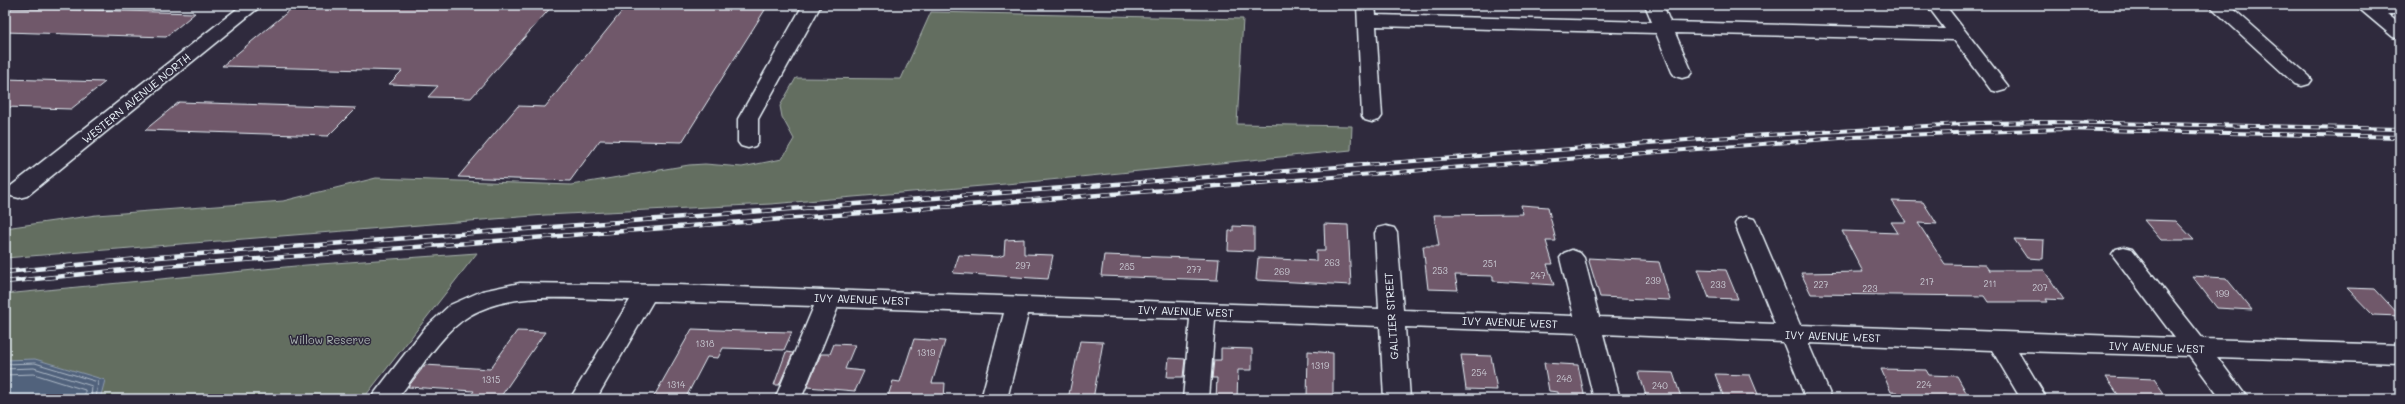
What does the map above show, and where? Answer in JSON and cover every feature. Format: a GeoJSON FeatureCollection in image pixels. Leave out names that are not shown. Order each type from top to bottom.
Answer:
{"type":"FeatureCollection","features":[{"type":"Feature","properties":{"kind":"street","name":"WESTERN AVENUE NORTH"},"geometry":{"type":"LineString","coordinates":[[19,191],[253,5]]}},
{"type":"Feature","properties":{"kind":"street"},"geometry":{"type":"LineString","coordinates":[[748,142],[748,119],[812,5]]}},
{"type":"Feature","properties":{"kind":"street"},"geometry":{"type":"LineString","coordinates":[[1654,5],[1682,72]]}},
{"type":"Feature","properties":{"kind":"street"},"geometry":{"type":"LineString","coordinates":[[1936,5],[1998,86]]}},
{"type":"Feature","properties":{"kind":"street"},"geometry":{"type":"LineString","coordinates":[[2218,5],[2302,80]]}},
{"type":"Feature","properties":{"kind":"street"},"geometry":{"type":"LineString","coordinates":[[2366,6],[2400,9]]}},
{"type":"Feature","properties":{"kind":"street"},"geometry":{"type":"LineString","coordinates":[[2366,6],[2400,33]]}},
{"type":"Feature","properties":{"kind":"street"},"geometry":{"type":"LineString","coordinates":[[1372,116],[1366,13],[1664,28],[1959,34]]}},
{"type":"Feature","properties":{"kind":"street"},"geometry":{"type":"LineString","coordinates":[[1746,224],[1819,399]]}},
{"type":"Feature","properties":{"kind":"street","name":"GALTIER STREET"},"geometry":{"type":"LineString","coordinates":[[1386,233],[1390,318],[1397,399]]}},
{"type":"Feature","properties":{"kind":"street"},"geometry":{"type":"LineString","coordinates":[[2124,254],[2235,399]]}},
{"type":"Feature","properties":{"kind":"street"},"geometry":{"type":"LineString","coordinates":[[1572,258],[1607,399]]}},
{"type":"Feature","properties":{"kind":"street","name":"IVY AVENUE WEST"},"geometry":{"type":"LineString","coordinates":[[383,399],[434,334],[460,311],[490,296],[520,291],[619,292],[1018,304],[2399,356]]}},
{"type":"Feature","properties":{"kind":"street"},"geometry":{"type":"LineString","coordinates":[[584,399],[646,293]]}},
{"type":"Feature","properties":{"kind":"street"},"geometry":{"type":"LineString","coordinates":[[788,399],[829,298]]}},
{"type":"Feature","properties":{"kind":"street"},"geometry":{"type":"LineString","coordinates":[[994,399],[1018,304]]}},
{"type":"Feature","properties":{"kind":"street"},"geometry":{"type":"LineString","coordinates":[[1196,399],[1203,311]]}},
{"type":"Feature","properties":{"kind":"street"},"geometry":{"type":"LineString","coordinates":[[2000,342],[2034,399]]}},
{"type":"Feature","properties":{"kind":"green space"},"geometry":{"type":"Polygon","coordinates":[[[931,12],[1243,19],[1237,124],[1352,126],[1351,150],[1029,182],[771,204],[545,215],[5,258],[5,228],[96,215],[283,201],[376,178],[571,185],[689,165],[705,164],[742,167],[782,159],[794,139],[782,117],[780,106],[796,78],[901,79],[931,12]]]}},
{"type":"Feature","properties":{"kind":"green space","name":"Willow Reserve"},"geometry":{"type":"Polygon","coordinates":[[[477,253],[363,399],[5,399],[5,294],[306,265],[477,253]]]}},
{"type":"Feature","properties":{"kind":"water"},"geometry":{"type":"Polygon","coordinates":[[[35,359],[105,380],[100,399],[5,399],[5,360],[35,359]]]}},
{"type":"Feature","properties":{"kind":"building"},"geometry":{"type":"Polygon","coordinates":[[[296,5],[553,5],[471,98],[428,97],[438,86],[389,84],[402,71],[222,66],[296,5]]]}},
{"type":"Feature","properties":{"kind":"building"},"geometry":{"type":"Polygon","coordinates":[[[627,5],[768,5],[682,142],[600,140],[570,181],[458,177],[518,106],[545,107],[627,5]]]}},
{"type":"Feature","properties":{"kind":"building"},"geometry":{"type":"Polygon","coordinates":[[[13,8],[195,13],[166,37],[5,32],[5,13],[13,8]]]}},
{"type":"Feature","properties":{"kind":"building"},"geometry":{"type":"Polygon","coordinates":[[[5,79],[105,82],[71,109],[5,107],[5,79]]]}},
{"type":"Feature","properties":{"kind":"building"},"geometry":{"type":"Polygon","coordinates":[[[179,102],[356,108],[328,136],[145,130],[179,102]]]}},
{"type":"Feature","properties":{"kind":"building"},"geometry":{"type":"Polygon","coordinates":[[[1892,201],[1923,202],[1937,224],[1918,223],[1945,264],[1985,265],[1989,270],[2044,270],[2064,300],[2046,299],[2048,302],[1988,302],[1984,296],[1811,294],[1801,273],[1863,272],[1842,231],[1898,233],[1891,222],[1906,222],[1892,201]]]}},
{"type":"Feature","properties":{"kind":"building"},"geometry":{"type":"Polygon","coordinates":[[[1521,205],[1548,207],[1556,241],[1546,241],[1553,264],[1547,264],[1554,285],[1493,281],[1493,276],[1455,275],[1458,290],[1428,289],[1423,246],[1439,246],[1434,215],[1523,214],[1521,205]]]}},
{"type":"Feature","properties":{"kind":"building"},"geometry":{"type":"Polygon","coordinates":[[[2144,220],[2176,221],[2194,240],[2161,240],[2144,220]]]}},
{"type":"Feature","properties":{"kind":"building"},"geometry":{"type":"Polygon","coordinates":[[[1324,224],[1348,225],[1351,285],[1256,280],[1258,258],[1316,261],[1316,251],[1325,251],[1324,224]]]}},
{"type":"Feature","properties":{"kind":"building"},"geometry":{"type":"Polygon","coordinates":[[[1233,226],[1254,227],[1254,251],[1228,250],[1229,231],[1233,231],[1233,226]]]}},
{"type":"Feature","properties":{"kind":"building"},"geometry":{"type":"Polygon","coordinates":[[[1024,239],[1024,254],[1053,255],[1048,279],[953,273],[959,255],[998,257],[1004,255],[1005,240],[1024,239]]]}},
{"type":"Feature","properties":{"kind":"building"},"geometry":{"type":"Polygon","coordinates":[[[2014,239],[2044,240],[2043,259],[2027,258],[2014,239]]]}},
{"type":"Feature","properties":{"kind":"building"},"geometry":{"type":"Polygon","coordinates":[[[1104,255],[1219,259],[1217,280],[1101,276],[1104,255]]]}},
{"type":"Feature","properties":{"kind":"building"},"geometry":{"type":"Polygon","coordinates":[[[1588,258],[1659,262],[1670,300],[1600,297],[1588,258]]]}},
{"type":"Feature","properties":{"kind":"building"},"geometry":{"type":"Polygon","coordinates":[[[1698,269],[1726,270],[1738,299],[1709,298],[1698,269]]]}},
{"type":"Feature","properties":{"kind":"building"},"geometry":{"type":"Polygon","coordinates":[[[2192,276],[2226,278],[2252,310],[2217,308],[2192,276]]]}},
{"type":"Feature","properties":{"kind":"building"},"geometry":{"type":"Polygon","coordinates":[[[2347,288],[2375,289],[2400,316],[2373,315],[2347,288]]]}},
{"type":"Feature","properties":{"kind":"building"},"geometry":{"type":"Polygon","coordinates":[[[692,329],[792,332],[784,350],[723,348],[718,358],[707,357],[685,399],[653,398],[692,329]]]}},
{"type":"Feature","properties":{"kind":"building"},"geometry":{"type":"Polygon","coordinates":[[[517,331],[545,332],[499,399],[468,399],[474,391],[408,387],[425,365],[490,369],[517,331]]]}},
{"type":"Feature","properties":{"kind":"building"},"geometry":{"type":"Polygon","coordinates":[[[914,339],[945,341],[932,383],[945,383],[944,399],[887,399],[893,381],[900,382],[914,339]]]}},
{"type":"Feature","properties":{"kind":"building"},"geometry":{"type":"Polygon","coordinates":[[[1080,341],[1103,342],[1093,399],[1068,399],[1080,341]]]}},
{"type":"Feature","properties":{"kind":"building"},"geometry":{"type":"Polygon","coordinates":[[[834,344],[855,345],[845,369],[864,371],[855,391],[807,387],[821,354],[830,354],[834,344]]]}},
{"type":"Feature","properties":{"kind":"building"},"geometry":{"type":"Polygon","coordinates":[[[1221,348],[1252,349],[1252,370],[1238,370],[1237,399],[1216,399],[1217,378],[1212,378],[1214,360],[1221,360],[1221,348]]]}},
{"type":"Feature","properties":{"kind":"building"},"geometry":{"type":"Polygon","coordinates":[[[1308,351],[1333,353],[1333,399],[1307,399],[1308,351]]]}},
{"type":"Feature","properties":{"kind":"building"},"geometry":{"type":"Polygon","coordinates":[[[786,352],[793,353],[779,385],[774,385],[786,352]]]}},
{"type":"Feature","properties":{"kind":"building"},"geometry":{"type":"Polygon","coordinates":[[[1461,355],[1491,356],[1497,390],[1466,389],[1461,355]]]}},
{"type":"Feature","properties":{"kind":"building"},"geometry":{"type":"Polygon","coordinates":[[[1169,358],[1185,359],[1183,377],[1167,377],[1169,358]]]}},
{"type":"Feature","properties":{"kind":"building"},"geometry":{"type":"Polygon","coordinates":[[[1544,363],[1578,365],[1585,399],[1559,399],[1558,392],[1549,391],[1544,363]]]}},
{"type":"Feature","properties":{"kind":"building"},"geometry":{"type":"Polygon","coordinates":[[[1881,369],[1926,370],[1929,375],[1957,376],[1970,399],[1900,399],[1897,392],[1891,392],[1881,369]]]}},
{"type":"Feature","properties":{"kind":"building"},"geometry":{"type":"Polygon","coordinates":[[[1639,372],[1673,373],[1681,397],[1646,396],[1639,372]]]}},
{"type":"Feature","properties":{"kind":"building"},"geometry":{"type":"Polygon","coordinates":[[[1715,374],[1750,375],[1760,399],[1724,398],[1715,374]]]}},
{"type":"Feature","properties":{"kind":"building"},"geometry":{"type":"Polygon","coordinates":[[[2106,377],[2154,379],[2168,399],[2121,399],[2106,377]]]}},
{"type":"Feature","properties":{"kind":"railway"},"geometry":{"type":"LineString","coordinates":[[1139,182],[1713,138],[1980,123],[2055,122],[2400,129]]}},
{"type":"Feature","properties":{"kind":"railway"},"geometry":{"type":"LineString","coordinates":[[1267,182],[1853,137],[2060,129],[2400,137]]}},
{"type":"Feature","properties":{"kind":"railway"},"geometry":{"type":"LineString","coordinates":[[5,272],[159,257],[1139,182]]}},
{"type":"Feature","properties":{"kind":"railway"},"geometry":{"type":"LineString","coordinates":[[1130,183],[1139,182]]}},
{"type":"Feature","properties":{"kind":"railway"},"geometry":{"type":"LineString","coordinates":[[5,282],[153,267],[1267,182]]}},
{"type":"Feature","properties":{"kind":"railway"},"geometry":{"type":"LineString","coordinates":[[1256,183],[1267,182]]}}]}
